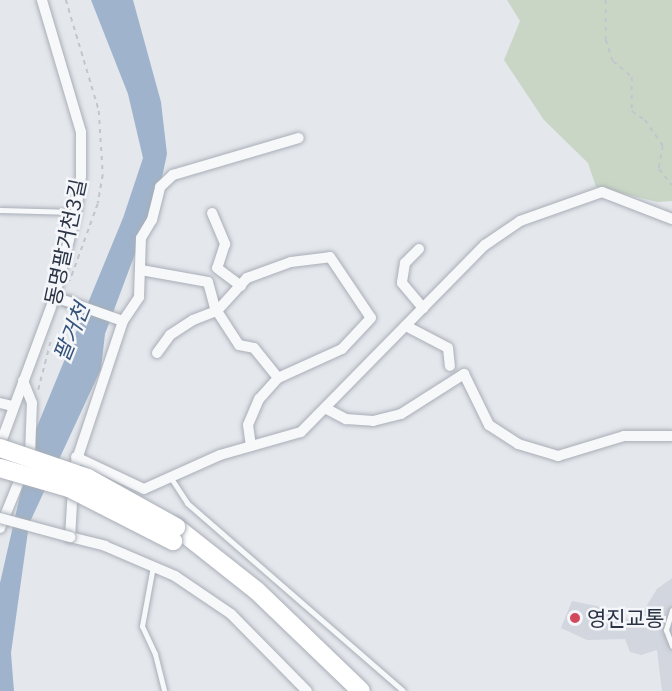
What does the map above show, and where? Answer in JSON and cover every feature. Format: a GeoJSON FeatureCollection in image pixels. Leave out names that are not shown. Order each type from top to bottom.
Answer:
{"type":"FeatureCollection","features":[{"type":"Feature","properties":{"kind":"highway"},"geometry":{"type":"LineString","coordinates":[[0,446],[88,478],[175,534],[257,591],[361,691]]}},
{"type":"Feature","properties":{"kind":"highway"},"geometry":{"type":"LineString","coordinates":[[0,468],[69,488],[175,534],[260,608],[346,691]]}},
{"type":"Feature","properties":{"kind":"street","name":"동명팔거천3길"},"geometry":{"type":"LineString","coordinates":[[0,446],[12,406],[61,300],[57,286],[76,212],[81,132],[42,0]]}},
{"type":"Feature","properties":{"kind":"street"},"geometry":{"type":"LineString","coordinates":[[70,537],[76,457],[123,321],[140,297],[141,238],[152,220],[160,187],[173,175],[299,138]]}},
{"type":"Feature","properties":{"kind":"street"},"geometry":{"type":"LineString","coordinates":[[76,457],[144,489],[220,454],[301,432],[485,245],[520,221],[602,192],[672,219]]}},
{"type":"Feature","properties":{"kind":"street"},"geometry":{"type":"LineString","coordinates":[[212,213],[225,244],[217,268],[241,286]]}},
{"type":"Feature","properties":{"kind":"street"},"geometry":{"type":"LineString","coordinates":[[419,249],[405,263],[402,283],[423,308]]}},
{"type":"Feature","properties":{"kind":"street"},"geometry":{"type":"LineString","coordinates":[[157,353],[170,334],[193,320],[217,311],[247,278],[291,262],[330,257],[371,318],[342,349],[278,378],[259,399],[248,425],[251,446]]}},
{"type":"Feature","properties":{"kind":"street"},"geometry":{"type":"LineString","coordinates":[[141,270],[208,282],[217,311],[239,345],[254,348],[278,378]]}},
{"type":"Feature","properties":{"kind":"street"},"geometry":{"type":"LineString","coordinates":[[61,300],[123,321]]}},
{"type":"Feature","properties":{"kind":"street"},"geometry":{"type":"LineString","coordinates":[[406,326],[448,348],[450,366]]}},
{"type":"Feature","properties":{"kind":"street"},"geometry":{"type":"LineString","coordinates":[[325,408],[346,418],[364,420],[402,414],[464,374],[489,424],[518,444],[558,456],[624,436],[672,436]]}},
{"type":"Feature","properties":{"kind":"street"},"geometry":{"type":"LineString","coordinates":[[0,528],[30,454],[32,403],[23,381]]}},
{"type":"Feature","properties":{"kind":"street"},"geometry":{"type":"LineString","coordinates":[[0,404],[12,406]]}},
{"type":"Feature","properties":{"kind":"street"},"geometry":{"type":"LineString","coordinates":[[0,518],[70,537],[175,576],[231,614],[307,691]]}},
{"type":"Feature","properties":{"kind":"lane"},"geometry":{"type":"LineString","coordinates":[[0,210],[76,212]]}},
{"type":"Feature","properties":{"kind":"lane"},"geometry":{"type":"LineString","coordinates":[[171,478],[187,503],[403,691]]}},
{"type":"Feature","properties":{"kind":"lane"},"geometry":{"type":"LineString","coordinates":[[153,566],[142,626],[155,654],[164,691]]}},
{"type":"Feature","properties":{"kind":"lane"},"geometry":{"type":"LineString","coordinates":[[672,610],[666,630],[672,646]]}},
{"type":"Feature","properties":{"kind":"path"},"geometry":{"type":"LineString","coordinates":[[606,0],[606,40],[613,61],[632,77],[632,111],[645,120],[663,146],[659,169],[672,185]]}},
{"type":"Feature","properties":{"kind":"shaded area","name":"영진교통"},"geometry":{"type":"Polygon","coordinates":[[[672,578],[672,691],[662,691],[657,650],[641,655],[630,652],[625,639],[587,640],[561,628],[572,601],[612,609],[635,624],[657,589],[672,578]]]}},
{"type":"Feature","properties":{"kind":"green space"},"geometry":{"type":"Polygon","coordinates":[[[507,0],[672,0],[672,201],[657,202],[596,187],[588,163],[544,120],[504,60],[520,21],[507,0]]]}},
{"type":"Feature","properties":{"kind":"water"},"geometry":{"type":"Polygon","coordinates":[[[91,0],[133,0],[161,102],[167,154],[160,187],[105,334],[101,369],[29,524],[11,653],[14,691],[0,691],[0,583],[34,434],[123,218],[143,158],[128,94],[91,0]]]}},
{"type":"Feature","properties":{"kind":"place","name":"영진교통"},"geometry":{"type":"Point","coordinates":[575,618]}},
{"type":"Feature","properties":{"kind":"water label","name":"팔거천"},"geometry":{"type":"Point","coordinates":[71,332]}}]}
